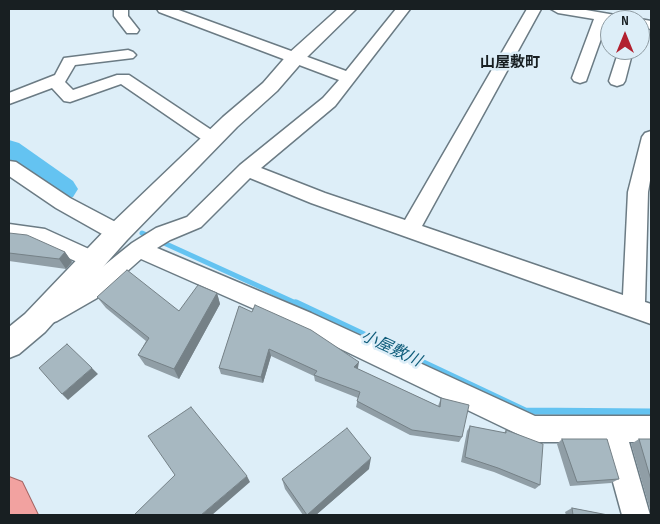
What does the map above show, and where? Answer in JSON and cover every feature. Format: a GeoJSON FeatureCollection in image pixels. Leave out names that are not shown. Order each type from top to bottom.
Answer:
{"type":"FeatureCollection","features":[{"type":"Feature","properties":{"kind":"highway"},"geometry":{"type":"LineString","coordinates":[[9,495],[18,515]]}},
{"type":"Feature","properties":{"kind":"street"},"geometry":{"type":"LineString","coordinates":[[121,9],[121,16],[132,30]]}},
{"type":"Feature","properties":{"kind":"street"},"geometry":{"type":"LineString","coordinates":[[164,9],[349,78]]}},
{"type":"Feature","properties":{"kind":"street"},"geometry":{"type":"LineString","coordinates":[[9,345],[35,323],[118,233],[348,9]]}},
{"type":"Feature","properties":{"kind":"street"},"geometry":{"type":"LineString","coordinates":[[35,323],[89,291],[150,242],[194,222],[247,170],[329,102],[403,9]]}},
{"type":"Feature","properties":{"kind":"street"},"geometry":{"type":"LineString","coordinates":[[410,230],[534,9]]}},
{"type":"Feature","properties":{"kind":"street"},"geometry":{"type":"LineString","coordinates":[[558,9],[600,17]]}},
{"type":"Feature","properties":{"kind":"street"},"geometry":{"type":"LineString","coordinates":[[580,78],[600,23]]}},
{"type":"Feature","properties":{"kind":"street"},"geometry":{"type":"LineString","coordinates":[[9,99],[61,78],[69,61],[128,55]]}},
{"type":"Feature","properties":{"kind":"street"},"geometry":{"type":"LineString","coordinates":[[617,82],[623,60]]}},
{"type":"Feature","properties":{"kind":"street"},"geometry":{"type":"LineString","coordinates":[[55,81],[70,97],[122,78],[213,139]]}},
{"type":"Feature","properties":{"kind":"street"},"geometry":{"type":"LineString","coordinates":[[247,170],[318,198],[642,312],[638,192],[651,137]]}},
{"type":"Feature","properties":{"kind":"street"},"geometry":{"type":"LineString","coordinates":[[9,167],[63,203],[118,233]]}},
{"type":"Feature","properties":{"kind":"street"},"geometry":{"type":"LineString","coordinates":[[9,232],[38,235],[93,260]]}},
{"type":"Feature","properties":{"kind":"street"},"geometry":{"type":"LineString","coordinates":[[150,242],[302,320],[534,429],[651,428]]}},
{"type":"Feature","properties":{"kind":"street"},"geometry":{"type":"LineString","coordinates":[[612,429],[636,515]]}},
{"type":"Feature","properties":{"kind":"building"},"geometry":{"type":"Polygon","coordinates":[[[9,233],[27,235],[65,252],[59,259],[9,253],[9,233]]]}},
{"type":"Feature","properties":{"kind":"building"},"geometry":{"type":"Polygon","coordinates":[[[127,270],[179,311],[198,285],[217,293],[174,369],[138,355],[149,338],[97,297],[127,270]]]}},
{"type":"Feature","properties":{"kind":"building"},"geometry":{"type":"Polygon","coordinates":[[[255,305],[311,330],[359,362],[354,367],[440,407],[441,398],[469,405],[462,437],[412,430],[357,401],[360,392],[314,375],[317,371],[269,349],[261,377],[219,368],[239,306],[252,312],[255,305]]]}},
{"type":"Feature","properties":{"kind":"building"},"geometry":{"type":"Polygon","coordinates":[[[67,344],[92,368],[62,394],[39,368],[67,344]]]}},
{"type":"Feature","properties":{"kind":"building"},"geometry":{"type":"Polygon","coordinates":[[[191,407],[247,476],[201,515],[134,515],[175,475],[148,436],[191,407]]]}},
{"type":"Feature","properties":{"kind":"building"},"geometry":{"type":"Polygon","coordinates":[[[470,426],[506,433],[506,430],[543,444],[540,485],[465,457],[470,426]]]}},
{"type":"Feature","properties":{"kind":"building"},"geometry":{"type":"Polygon","coordinates":[[[347,428],[371,458],[307,515],[282,479],[347,428]]]}},
{"type":"Feature","properties":{"kind":"building"},"geometry":{"type":"Polygon","coordinates":[[[562,439],[607,439],[619,479],[577,482],[562,439]]]}},
{"type":"Feature","properties":{"kind":"building"},"geometry":{"type":"Polygon","coordinates":[[[639,439],[651,439],[651,480],[639,439]]]}},
{"type":"Feature","properties":{"kind":"building"},"geometry":{"type":"Polygon","coordinates":[[[572,508],[608,515],[573,515],[572,508]]]}},
{"type":"Feature","properties":{"kind":"waterway","name":"小屋敷川"},"geometry":{"type":"LineString","coordinates":[[9,150],[62,189]]}},
{"type":"Feature","properties":{"kind":"waterway","name":"小屋敷川"},"geometry":{"type":"LineString","coordinates":[[142,233],[298,304]]}},
{"type":"Feature","properties":{"kind":"waterway","name":"小屋敷川"},"geometry":{"type":"LineString","coordinates":[[296,303],[525,411],[651,412]]}},
{"type":"Feature","properties":{"kind":"district","name":"山屋敷町"},"geometry":{"type":"Point","coordinates":[510,63]}}]}
